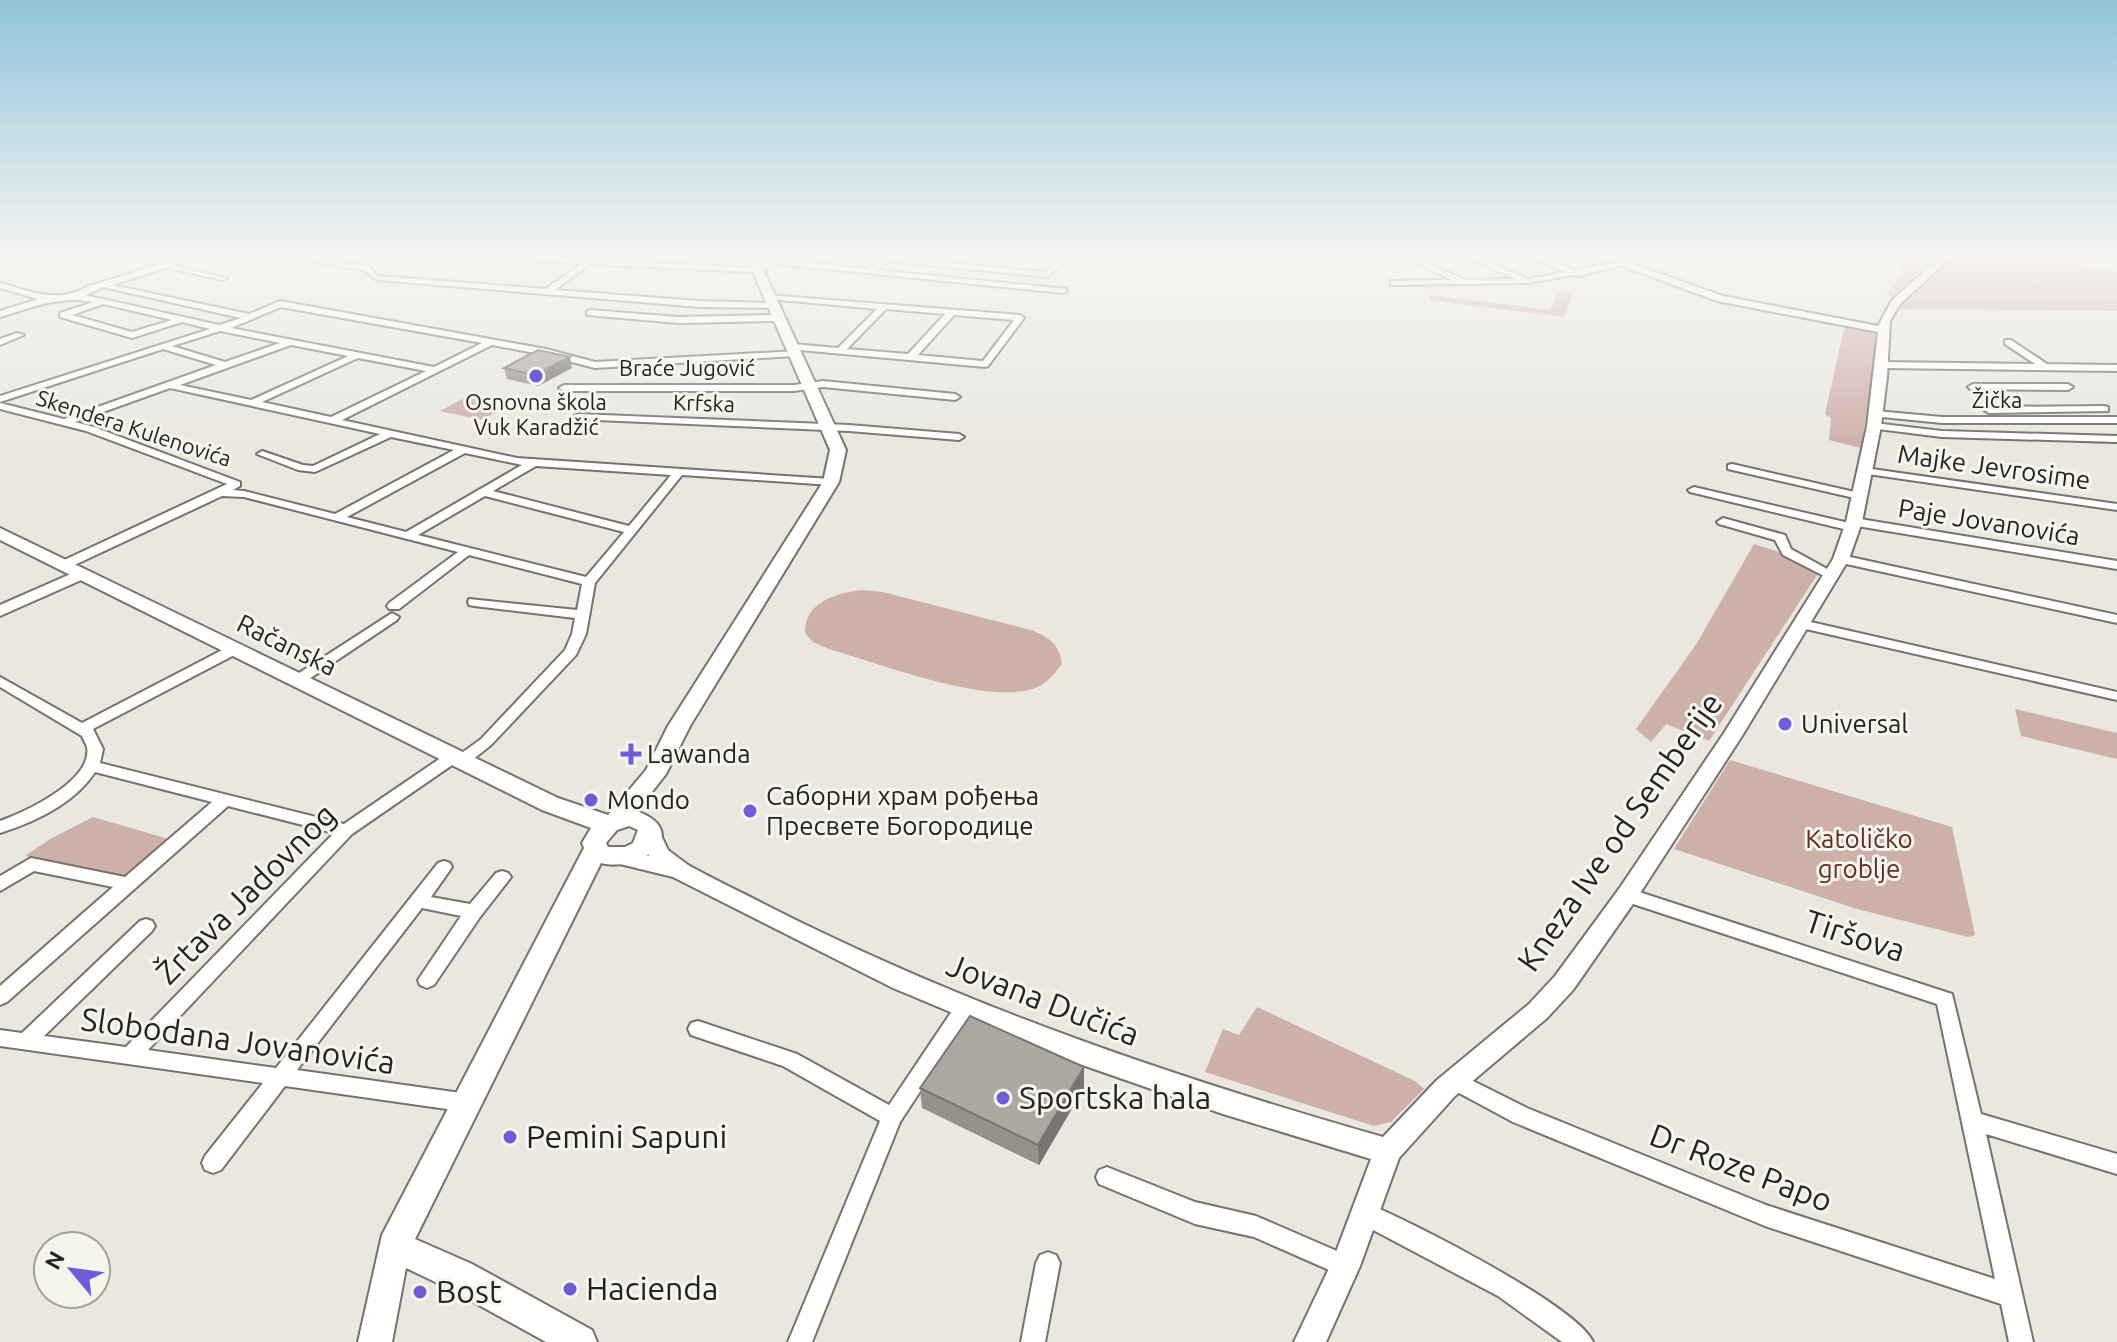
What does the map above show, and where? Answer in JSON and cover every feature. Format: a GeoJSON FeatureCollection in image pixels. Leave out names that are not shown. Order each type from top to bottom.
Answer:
{"type":"FeatureCollection","features":[{"type":"Feature","properties":{"kind":"main road"},"geometry":{"type":"LineString","coordinates":[[375,1342],[394,1246],[569,902],[655,774],[679,726],[831,482],[838,450],[780,319]]}},
{"type":"Feature","properties":{"kind":"main road","name":"Račanska"},"geometry":{"type":"LineString","coordinates":[[0,533],[550,804],[609,842]]}},
{"type":"Feature","properties":{"kind":"main road"},"geometry":{"type":"LineString","coordinates":[[609,842],[636,852],[647,829],[655,774]]}},
{"type":"Feature","properties":{"kind":"main road"},"geometry":{"type":"LineString","coordinates":[[609,842],[632,818],[647,829]]}},
{"type":"Feature","properties":{"kind":"main road"},"geometry":{"type":"LineString","coordinates":[[394,1246],[460,1276],[580,1342]]}},
{"type":"Feature","properties":{"kind":"street"},"geometry":{"type":"LineString","coordinates":[[76,319],[132,335],[183,320]]}},
{"type":"Feature","properties":{"kind":"street"},"geometry":{"type":"LineString","coordinates":[[177,319],[435,370]]}},
{"type":"Feature","properties":{"kind":"street"},"geometry":{"type":"LineString","coordinates":[[0,399],[247,319]]}},
{"type":"Feature","properties":{"kind":"street"},"geometry":{"type":"LineString","coordinates":[[361,319],[491,342],[599,366],[793,350],[841,350],[985,364],[1020,319]]}},
{"type":"Feature","properties":{"kind":"street"},"geometry":{"type":"LineString","coordinates":[[670,319],[699,319]]}},
{"type":"Feature","properties":{"kind":"street"},"geometry":{"type":"LineString","coordinates":[[841,350],[872,319]]}},
{"type":"Feature","properties":{"kind":"street"},"geometry":{"type":"LineString","coordinates":[[911,357],[946,319]]}},
{"type":"Feature","properties":{"kind":"street"},"geometry":{"type":"LineString","coordinates":[[1824,319],[1883,330]]}},
{"type":"Feature","properties":{"kind":"street","name":"Kneza Ive od Semberije"},"geometry":{"type":"LineString","coordinates":[[1310,1342],[1345,1266],[1388,1151],[1446,1088],[1538,1011],[1564,983],[1627,895],[1836,567],[1853,524],[1865,471],[1875,420],[1886,319]]}},
{"type":"Feature","properties":{"kind":"street"},"geometry":{"type":"LineString","coordinates":[[0,342],[20,335]]}},
{"type":"Feature","properties":{"kind":"street"},"geometry":{"type":"LineString","coordinates":[[66,422],[289,342]]}},
{"type":"Feature","properties":{"kind":"street"},"geometry":{"type":"LineString","coordinates":[[332,421],[491,342]]}},
{"type":"Feature","properties":{"kind":"street"},"geometry":{"type":"LineString","coordinates":[[2008,342],[2046,367]]}},
{"type":"Feature","properties":{"kind":"street"},"geometry":{"type":"LineString","coordinates":[[159,345],[225,365]]}},
{"type":"Feature","properties":{"kind":"street"},"geometry":{"type":"LineString","coordinates":[[252,403],[358,355]]}},
{"type":"Feature","properties":{"kind":"street"},"geometry":{"type":"LineString","coordinates":[[1882,365],[2117,368]]}},
{"type":"Feature","properties":{"kind":"street"},"geometry":{"type":"LineString","coordinates":[[1989,367],[2050,410]]}},
{"type":"Feature","properties":{"kind":"street","name":"Braće Jugović"},"geometry":{"type":"LineString","coordinates":[[564,388],[760,389],[823,384],[955,397]]}},
{"type":"Feature","properties":{"kind":"street"},"geometry":{"type":"LineString","coordinates":[[169,385],[533,463],[831,482]]}},
{"type":"Feature","properties":{"kind":"street"},"geometry":{"type":"LineString","coordinates":[[1973,387],[2068,387]]}},
{"type":"Feature","properties":{"kind":"street","name":"Skendera Kulenovića"},"geometry":{"type":"LineString","coordinates":[[0,406],[66,422],[236,484],[220,493]]}},
{"type":"Feature","properties":{"kind":"street"},"geometry":{"type":"LineString","coordinates":[[1989,410],[2104,409]]}},
{"type":"Feature","properties":{"kind":"street","name":"Krfska"},"geometry":{"type":"LineString","coordinates":[[578,417],[828,427],[959,437]]}},
{"type":"Feature","properties":{"kind":"street"},"geometry":{"type":"LineString","coordinates":[[1875,420],[1942,434],[2117,439]]}},
{"type":"Feature","properties":{"kind":"street","name":"Žička"},"geometry":{"type":"LineString","coordinates":[[1875,420],[2117,420]]}},
{"type":"Feature","properties":{"kind":"street"},"geometry":{"type":"LineString","coordinates":[[262,454],[302,468],[315,469],[388,434]]}},
{"type":"Feature","properties":{"kind":"street"},"geometry":{"type":"LineString","coordinates":[[336,518],[463,450]]}},
{"type":"Feature","properties":{"kind":"street"},"geometry":{"type":"LineString","coordinates":[[407,536],[533,463]]}},
{"type":"Feature","properties":{"kind":"street"},"geometry":{"type":"LineString","coordinates":[[1732,467],[1859,496]]}},
{"type":"Feature","properties":{"kind":"street","name":"Majke Jevrosime"},"geometry":{"type":"LineString","coordinates":[[1865,471],[2117,507]]}},
{"type":"Feature","properties":{"kind":"street"},"geometry":{"type":"LineString","coordinates":[[0,611],[73,569],[220,493],[244,494],[589,582],[678,473]]}},
{"type":"Feature","properties":{"kind":"street","name":"Paje Jovanovića"},"geometry":{"type":"LineString","coordinates":[[1694,490],[1853,524],[2117,565]]}},
{"type":"Feature","properties":{"kind":"street"},"geometry":{"type":"LineString","coordinates":[[483,492],[632,530]]}},
{"type":"Feature","properties":{"kind":"street"},"geometry":{"type":"LineString","coordinates":[[1723,522],[1781,538],[1787,552],[1836,567],[2117,619]]}},
{"type":"Feature","properties":{"kind":"street"},"geometry":{"type":"LineString","coordinates":[[298,680],[393,611],[467,551]]}},
{"type":"Feature","properties":{"kind":"street","name":"Žrtava Jadovnog"},"geometry":{"type":"LineString","coordinates":[[130,1056],[346,830],[486,742],[571,652],[589,582]]}},
{"type":"Feature","properties":{"kind":"street"},"geometry":{"type":"LineString","coordinates":[[474,602],[582,615]]}},
{"type":"Feature","properties":{"kind":"street"},"geometry":{"type":"LineString","coordinates":[[1802,624],[2117,696]]}},
{"type":"Feature","properties":{"kind":"street"},"geometry":{"type":"LineString","coordinates":[[82,729],[235,649]]}},
{"type":"Feature","properties":{"kind":"street"},"geometry":{"type":"LineString","coordinates":[[0,681],[82,729],[97,744],[93,766],[82,779],[58,799],[0,827]]}},
{"type":"Feature","properties":{"kind":"street"},"geometry":{"type":"LineString","coordinates":[[93,766],[346,830]]}},
{"type":"Feature","properties":{"kind":"street"},"geometry":{"type":"LineString","coordinates":[[0,997],[225,799]]}},
{"type":"Feature","properties":{"kind":"street"},"geometry":{"type":"LineString","coordinates":[[647,829],[660,857],[689,874]]}},
{"type":"Feature","properties":{"kind":"street"},"geometry":{"type":"LineString","coordinates":[[609,842],[689,874]]}},
{"type":"Feature","properties":{"kind":"street"},"geometry":{"type":"LineString","coordinates":[[0,885],[31,864],[129,884]]}},
{"type":"Feature","properties":{"kind":"street"},"geometry":{"type":"LineString","coordinates":[[213,1163],[444,867]]}},
{"type":"Feature","properties":{"kind":"street","name":"Jovana Dučića"},"geometry":{"type":"LineString","coordinates":[[689,874],[842,954],[965,1008],[1193,1092],[1388,1151]]}},
{"type":"Feature","properties":{"kind":"street"},"geometry":{"type":"LineString","coordinates":[[427,980],[502,877]]}},
{"type":"Feature","properties":{"kind":"street","name":"Tiršova"},"geometry":{"type":"LineString","coordinates":[[1627,895],[1945,999],[2021,1342]]}},
{"type":"Feature","properties":{"kind":"street"},"geometry":{"type":"LineString","coordinates":[[419,901],[474,912]]}},
{"type":"Feature","properties":{"kind":"street"},"geometry":{"type":"LineString","coordinates":[[25,1042],[146,926]]}},
{"type":"Feature","properties":{"kind":"street"},"geometry":{"type":"LineString","coordinates":[[800,1342],[892,1117],[965,1008]]}},
{"type":"Feature","properties":{"kind":"street"},"geometry":{"type":"LineString","coordinates":[[698,1029],[790,1060],[892,1117]]}},
{"type":"Feature","properties":{"kind":"street","name":"Slobodana Jovanovića"},"geometry":{"type":"LineString","coordinates":[[0,1038],[469,1103]]}},
{"type":"Feature","properties":{"kind":"street","name":"Dr Roze Papo"},"geometry":{"type":"LineString","coordinates":[[1455,1081],[1520,1115],[1765,1215],[2011,1296]]}},
{"type":"Feature","properties":{"kind":"street"},"geometry":{"type":"LineString","coordinates":[[1972,1121],[2117,1164]]}},
{"type":"Feature","properties":{"kind":"street"},"geometry":{"type":"LineString","coordinates":[[1107,1177],[1195,1213],[1256,1227],[1345,1266]]}},
{"type":"Feature","properties":{"kind":"street"},"geometry":{"type":"LineString","coordinates":[[1366,1214],[1558,1321],[1581,1342]]}},
{"type":"Feature","properties":{"kind":"street"},"geometry":{"type":"LineString","coordinates":[[1033,1342],[1048,1263]]}},
{"type":"Feature","properties":{"kind":"green space"},"geometry":{"type":"Polygon","coordinates":[[[1845,324],[1875,330],[1874,366],[1861,448],[1829,440],[1831,418],[1825,414],[1845,324]]]}},
{"type":"Feature","properties":{"kind":"green space"},"geometry":{"type":"Polygon","coordinates":[[[466,397],[507,406],[482,420],[440,411],[466,397]]]}},
{"type":"Feature","properties":{"kind":"green space"},"geometry":{"type":"Polygon","coordinates":[[[1754,544],[1823,566],[1709,741],[1666,724],[1651,742],[1636,729],[1697,643],[1754,544]]]}},
{"type":"Feature","properties":{"kind":"green space"},"geometry":{"type":"Polygon","coordinates":[[[861,590],[883,592],[1031,630],[1052,642],[1062,664],[1047,681],[1035,688],[1015,692],[990,691],[904,672],[813,642],[805,633],[806,622],[816,607],[831,597],[861,590]]]}},
{"type":"Feature","properties":{"kind":"green space"},"geometry":{"type":"Polygon","coordinates":[[[2015,709],[2117,733],[2117,759],[2021,736],[2015,709]]]}},
{"type":"Feature","properties":{"kind":"green space","name":"Katoličko groblje"},"geometry":{"type":"Polygon","coordinates":[[[1730,760],[1952,827],[1975,935],[1968,937],[1857,909],[1674,849],[1730,760]]]}},
{"type":"Feature","properties":{"kind":"green space"},"geometry":{"type":"Polygon","coordinates":[[[93,817],[172,840],[130,874],[119,877],[25,856],[93,817]]]}},
{"type":"Feature","properties":{"kind":"green space"},"geometry":{"type":"Polygon","coordinates":[[[1257,1007],[1415,1081],[1424,1089],[1391,1122],[1374,1126],[1205,1072],[1223,1029],[1239,1035],[1257,1007]]]}},
{"type":"Feature","properties":{"kind":"building"},"geometry":{"type":"Polygon","coordinates":[[[538,350],[570,357],[535,375],[504,368],[538,350]]]}},
{"type":"Feature","properties":{"kind":"building","name":"Sportska hala"},"geometry":{"type":"Polygon","coordinates":[[[970,1016],[1084,1067],[1038,1145],[920,1088],[970,1016]]]}},
{"type":"Feature","properties":{"kind":"place","name":"Osnovna škola Vuk Karadžić"},"geometry":{"type":"Point","coordinates":[536,376]}},
{"type":"Feature","properties":{"kind":"place","name":"Universal"},"geometry":{"type":"Point","coordinates":[1785,724]}},
{"type":"Feature","properties":{"kind":"place","name":"Lawanda"},"geometry":{"type":"Point","coordinates":[631,754]}},
{"type":"Feature","properties":{"kind":"place","name":"Mondo"},"geometry":{"type":"Point","coordinates":[591,800]}},
{"type":"Feature","properties":{"kind":"place","name":"Саборни храм рођења Пресвете Богородице"},"geometry":{"type":"Point","coordinates":[750,811]}},
{"type":"Feature","properties":{"kind":"place","name":"Sportska hala"},"geometry":{"type":"Point","coordinates":[1003,1098]}},
{"type":"Feature","properties":{"kind":"place","name":"Pemini Sapuni"},"geometry":{"type":"Point","coordinates":[510,1137]}},
{"type":"Feature","properties":{"kind":"place","name":"Hacienda"},"geometry":{"type":"Point","coordinates":[570,1289]}},
{"type":"Feature","properties":{"kind":"place","name":"Bost"},"geometry":{"type":"Point","coordinates":[420,1292]}}]}
